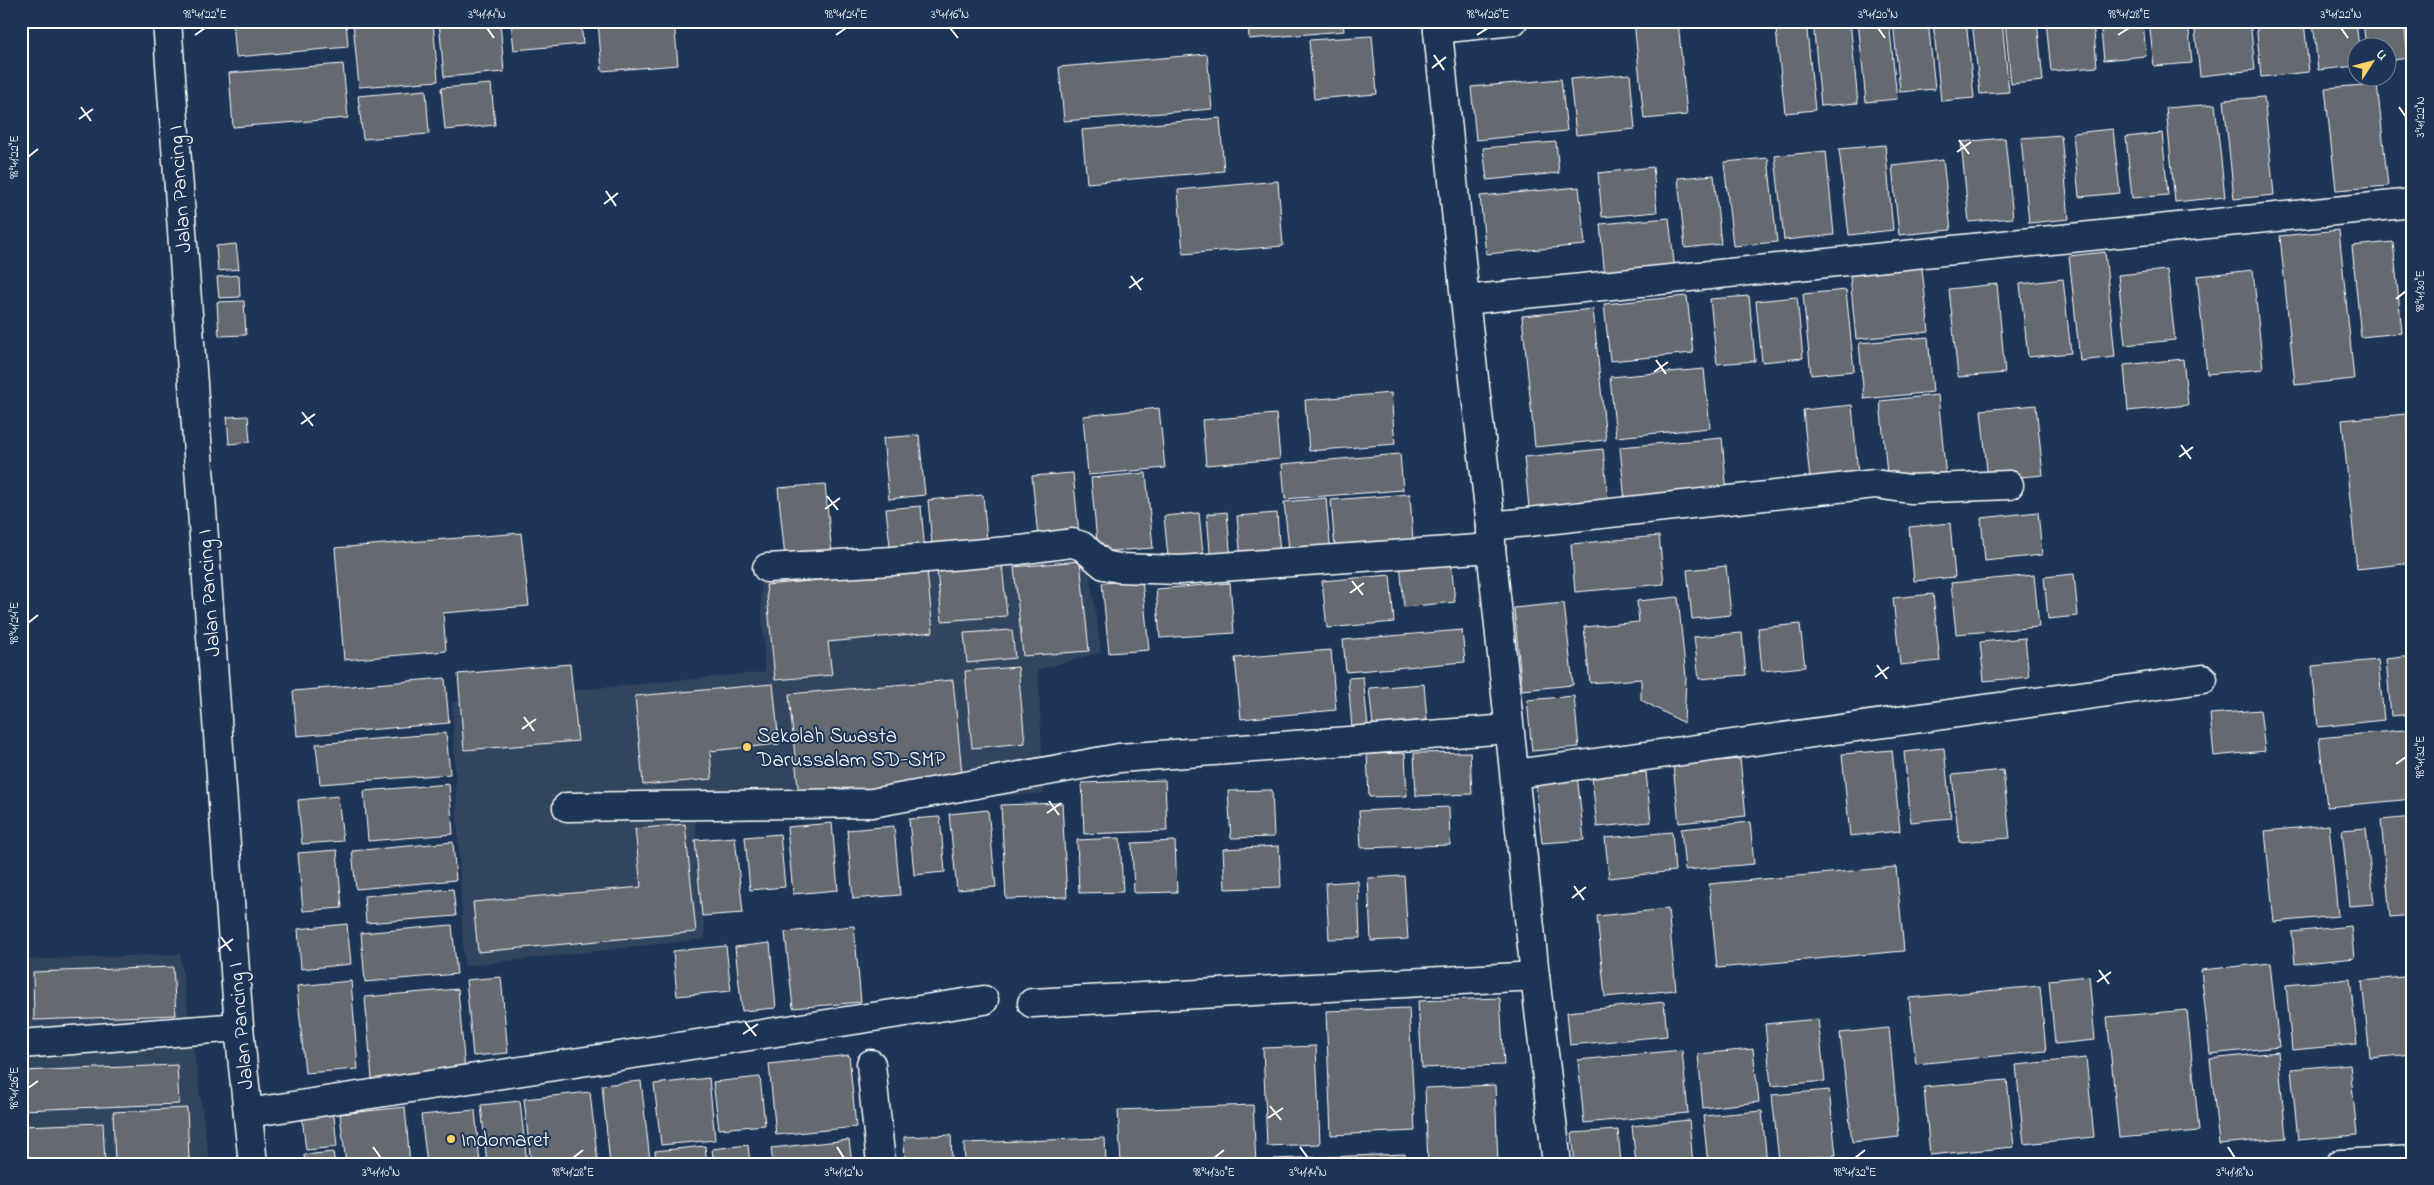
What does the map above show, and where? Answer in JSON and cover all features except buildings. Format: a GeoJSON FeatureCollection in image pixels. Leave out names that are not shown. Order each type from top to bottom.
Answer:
{"type":"FeatureCollection","features":[{"type":"Feature","properties":{"kind":"street","name":"Jalan Pancing I"},"geometry":{"type":"LineString","coordinates":[[167,21],[239,1027],[253,1164]]}},
{"type":"Feature","properties":{"kind":"street"},"geometry":{"type":"LineString","coordinates":[[1513,21],[1438,25],[1509,729],[1557,1164]]}},
{"type":"Feature","properties":{"kind":"street"},"geometry":{"type":"LineString","coordinates":[[1465,300],[2413,203]]}},
{"type":"Feature","properties":{"kind":"street"},"geometry":{"type":"LineString","coordinates":[[767,568],[892,561],[1020,550],[1072,543],[1082,546],[1104,565],[1119,568],[1180,570],[1491,537],[1875,484],[1910,490],[2009,484]]}},
{"type":"Feature","properties":{"kind":"street"},"geometry":{"type":"LineString","coordinates":[[1515,774],[2203,679]]}},
{"type":"Feature","properties":{"kind":"street"},"geometry":{"type":"LineString","coordinates":[[567,806],[872,803],[1119,758],[1509,729]]}},
{"type":"Feature","properties":{"kind":"street"},"geometry":{"type":"LineString","coordinates":[[1032,1003],[1535,976]]}},
{"type":"Feature","properties":{"kind":"street"},"geometry":{"type":"LineString","coordinates":[[248,1114],[984,1000]]}},
{"type":"Feature","properties":{"kind":"street"},"geometry":{"type":"LineString","coordinates":[[21,1044],[239,1027]]}},
{"type":"Feature","properties":{"kind":"street"},"geometry":{"type":"LineString","coordinates":[[871,1064],[881,1164]]}},
{"type":"Feature","properties":{"kind":"street"},"geometry":{"type":"LineString","coordinates":[[2340,1164],[2413,1160]]}},
{"type":"Feature","properties":{"kind":"shaded area","name":"Sekolah Swasta Darussalam SD-SMP"},"geometry":{"type":"Polygon","coordinates":[[[1087,555],[1101,652],[1038,670],[1044,793],[695,819],[705,939],[464,966],[452,702],[765,672],[760,573],[1087,555]]]}},
{"type":"Feature","properties":{"kind":"shaded area"},"geometry":{"type":"Polygon","coordinates":[[[180,954],[209,1158],[127,1164],[21,1164],[21,960],[180,954]]]}},
{"type":"Feature","properties":{"kind":"place","name":"Sekolah Swasta Darussalam SD-SMP"},"geometry":{"type":"Point","coordinates":[747,747]}},
{"type":"Feature","properties":{"kind":"place","name":"Indomaret"},"geometry":{"type":"Point","coordinates":[451,1139]}}]}
